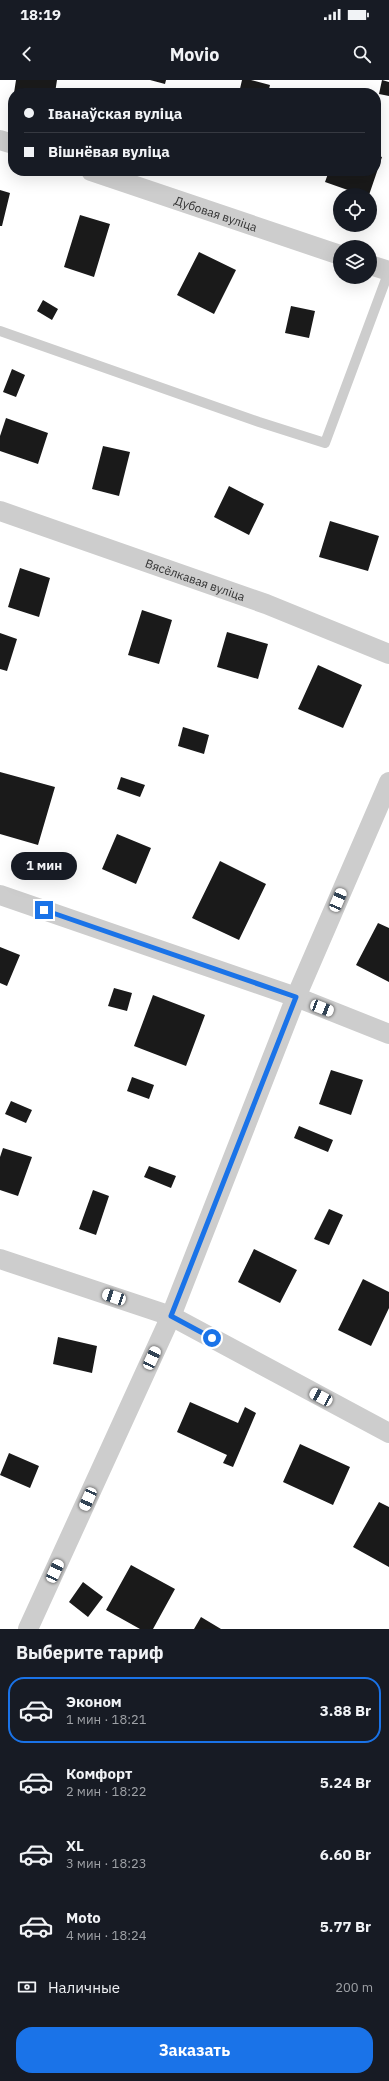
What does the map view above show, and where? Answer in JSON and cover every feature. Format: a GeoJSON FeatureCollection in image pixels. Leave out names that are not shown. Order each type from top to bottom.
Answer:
{"type":"FeatureCollection","features":[{"type":"Feature","properties":{"kind":"street","name":"Дубовая вуліца"},"geometry":{"type":"LineString","coordinates":[[107,176],[333,253]]}},
{"type":"Feature","properties":{"kind":"street"},"geometry":{"type":"LineString","coordinates":[[377,267],[389,271]]}},
{"type":"Feature","properties":{"kind":"street","name":"Вясёлкавая вуліца"},"geometry":{"type":"LineString","coordinates":[[0,511],[266,604],[389,654]]}},
{"type":"Feature","properties":{"kind":"street"},"geometry":{"type":"LineString","coordinates":[[28,1629],[171,1316],[296,997],[389,782]]}},
{"type":"Feature","properties":{"kind":"street"},"geometry":{"type":"LineString","coordinates":[[0,895],[296,997],[389,1034]]}},
{"type":"Feature","properties":{"kind":"street"},"geometry":{"type":"LineString","coordinates":[[0,1259],[171,1316],[389,1433]]}},
{"type":"Feature","properties":{"kind":"lane"},"geometry":{"type":"LineString","coordinates":[[0,331],[325,444],[389,271]]}},
{"type":"Feature","properties":{"kind":"building"},"geometry":{"type":"Polygon","coordinates":[[[16,80],[57,80],[56,88],[15,88],[16,80]]]}},
{"type":"Feature","properties":{"kind":"building"},"geometry":{"type":"Polygon","coordinates":[[[150,80],[166,80],[165,84],[150,80]]]}},
{"type":"Feature","properties":{"kind":"building"},"geometry":{"type":"Polygon","coordinates":[[[242,80],[251,80],[270,85],[269,88],[240,88],[242,80]]]}},
{"type":"Feature","properties":{"kind":"building"},"geometry":{"type":"Polygon","coordinates":[[[382,80],[389,82],[389,96],[381,94],[382,80]]]}},
{"type":"Feature","properties":{"kind":"building"},"geometry":{"type":"Polygon","coordinates":[[[327,176],[376,176],[371,188],[342,188],[325,182],[327,176]]]}},
{"type":"Feature","properties":{"kind":"building"},"geometry":{"type":"Polygon","coordinates":[[[0,190],[10,193],[2,226],[0,226],[0,190]]]}},
{"type":"Feature","properties":{"kind":"building"},"geometry":{"type":"Polygon","coordinates":[[[80,215],[110,224],[94,277],[64,267],[80,215]]]}},
{"type":"Feature","properties":{"kind":"building"},"geometry":{"type":"Polygon","coordinates":[[[199,252],[236,270],[214,314],[177,295],[199,252]]]}},
{"type":"Feature","properties":{"kind":"building"},"geometry":{"type":"Polygon","coordinates":[[[43,300],[58,309],[52,320],[37,311],[43,300]]]}},
{"type":"Feature","properties":{"kind":"building"},"geometry":{"type":"Polygon","coordinates":[[[291,306],[315,311],[309,338],[285,333],[291,306]]]}},
{"type":"Feature","properties":{"kind":"building"},"geometry":{"type":"Polygon","coordinates":[[[12,369],[25,375],[16,397],[3,392],[12,369]]]}},
{"type":"Feature","properties":{"kind":"building"},"geometry":{"type":"Polygon","coordinates":[[[6,418],[48,433],[38,464],[0,451],[0,436],[6,418]]]}},
{"type":"Feature","properties":{"kind":"building"},"geometry":{"type":"Polygon","coordinates":[[[103,446],[130,452],[119,496],[92,489],[103,446]]]}},
{"type":"Feature","properties":{"kind":"building"},"geometry":{"type":"Polygon","coordinates":[[[229,486],[264,504],[249,535],[214,517],[229,486]]]}},
{"type":"Feature","properties":{"kind":"building"},"geometry":{"type":"Polygon","coordinates":[[[330,521],[379,536],[368,571],[319,557],[330,521]]]}},
{"type":"Feature","properties":{"kind":"building"},"geometry":{"type":"Polygon","coordinates":[[[20,568],[50,578],[39,617],[8,607],[20,568]]]}},
{"type":"Feature","properties":{"kind":"building"},"geometry":{"type":"Polygon","coordinates":[[[142,610],[172,620],[159,664],[128,655],[142,610]]]}},
{"type":"Feature","properties":{"kind":"building"},"geometry":{"type":"Polygon","coordinates":[[[227,632],[268,644],[258,679],[217,667],[227,632]]]}},
{"type":"Feature","properties":{"kind":"building"},"geometry":{"type":"Polygon","coordinates":[[[0,633],[17,639],[7,671],[0,669],[0,633]]]}},
{"type":"Feature","properties":{"kind":"building"},"geometry":{"type":"Polygon","coordinates":[[[318,665],[362,685],[343,728],[298,709],[318,665]]]}},
{"type":"Feature","properties":{"kind":"building"},"geometry":{"type":"Polygon","coordinates":[[[183,727],[209,735],[204,754],[178,746],[183,727]]]}},
{"type":"Feature","properties":{"kind":"building"},"geometry":{"type":"Polygon","coordinates":[[[0,772],[55,787],[38,845],[0,834],[0,772]]]}},
{"type":"Feature","properties":{"kind":"building"},"geometry":{"type":"Polygon","coordinates":[[[121,777],[145,785],[140,797],[117,789],[121,777]]]}},
{"type":"Feature","properties":{"kind":"building"},"geometry":{"type":"Polygon","coordinates":[[[117,834],[151,848],[136,884],[102,869],[117,834]]]}},
{"type":"Feature","properties":{"kind":"building"},"geometry":{"type":"Polygon","coordinates":[[[220,861],[266,884],[239,940],[192,918],[220,861]]]}},
{"type":"Feature","properties":{"kind":"building"},"geometry":{"type":"Polygon","coordinates":[[[378,923],[389,928],[389,982],[356,965],[378,923]]]}},
{"type":"Feature","properties":{"kind":"building"},"geometry":{"type":"Polygon","coordinates":[[[0,947],[20,955],[7,986],[0,983],[0,947]]]}},
{"type":"Feature","properties":{"kind":"building"},"geometry":{"type":"Polygon","coordinates":[[[114,988],[132,993],[127,1011],[108,1006],[114,988]]]}},
{"type":"Feature","properties":{"kind":"building"},"geometry":{"type":"Polygon","coordinates":[[[153,995],[205,1015],[186,1066],[134,1046],[153,995]]]}},
{"type":"Feature","properties":{"kind":"building"},"geometry":{"type":"Polygon","coordinates":[[[331,1070],[363,1080],[351,1115],[319,1104],[331,1070]]]}},
{"type":"Feature","properties":{"kind":"building"},"geometry":{"type":"Polygon","coordinates":[[[132,1077],[154,1085],[149,1099],[127,1091],[132,1077]]]}},
{"type":"Feature","properties":{"kind":"building"},"geometry":{"type":"Polygon","coordinates":[[[11,1101],[32,1110],[26,1123],[5,1114],[11,1101]]]}},
{"type":"Feature","properties":{"kind":"building"},"geometry":{"type":"Polygon","coordinates":[[[299,1126],[333,1140],[328,1152],[294,1138],[299,1126]]]}},
{"type":"Feature","properties":{"kind":"building"},"geometry":{"type":"Polygon","coordinates":[[[3,1148],[32,1157],[18,1196],[0,1190],[0,1157],[3,1148]]]}},
{"type":"Feature","properties":{"kind":"building"},"geometry":{"type":"Polygon","coordinates":[[[149,1166],[176,1176],[171,1188],[144,1177],[149,1166]]]}},
{"type":"Feature","properties":{"kind":"building"},"geometry":{"type":"Polygon","coordinates":[[[93,1190],[109,1196],[96,1235],[79,1229],[93,1190]]]}},
{"type":"Feature","properties":{"kind":"building"},"geometry":{"type":"Polygon","coordinates":[[[329,1209],[343,1215],[329,1245],[314,1239],[329,1209]]]}},
{"type":"Feature","properties":{"kind":"building"},"geometry":{"type":"Polygon","coordinates":[[[254,1249],[297,1270],[280,1303],[238,1282],[254,1249]]]}},
{"type":"Feature","properties":{"kind":"building"},"geometry":{"type":"Polygon","coordinates":[[[363,1279],[389,1292],[389,1308],[371,1346],[338,1330],[363,1279]]]}},
{"type":"Feature","properties":{"kind":"building"},"geometry":{"type":"Polygon","coordinates":[[[58,1337],[97,1346],[92,1373],[53,1364],[58,1337]]]}},
{"type":"Feature","properties":{"kind":"building"},"geometry":{"type":"Polygon","coordinates":[[[190,1402],[238,1423],[245,1407],[256,1413],[233,1467],[223,1463],[227,1455],[177,1432],[190,1402]]]}},
{"type":"Feature","properties":{"kind":"building"},"geometry":{"type":"Polygon","coordinates":[[[300,1444],[350,1467],[333,1505],[283,1482],[300,1444]]]}},
{"type":"Feature","properties":{"kind":"building"},"geometry":{"type":"Polygon","coordinates":[[[9,1453],[39,1466],[30,1488],[0,1475],[9,1453]]]}},
{"type":"Feature","properties":{"kind":"building"},"geometry":{"type":"Polygon","coordinates":[[[379,1502],[389,1507],[389,1567],[353,1547],[379,1502]]]}},
{"type":"Feature","properties":{"kind":"building"},"geometry":{"type":"Polygon","coordinates":[[[131,1565],[175,1589],[153,1629],[140,1629],[106,1610],[131,1565]]]}},
{"type":"Feature","properties":{"kind":"building"},"geometry":{"type":"Polygon","coordinates":[[[83,1582],[103,1597],[88,1617],[69,1602],[83,1582]]]}},
{"type":"Feature","properties":{"kind":"building"},"geometry":{"type":"Polygon","coordinates":[[[201,1617],[221,1629],[194,1629],[201,1617]]]}},
{"type":"Feature","properties":{"kind":"route"},"geometry":{"type":"LineString","coordinates":[[44,910],[296,997],[171,1316],[212,1338]]}}]}
